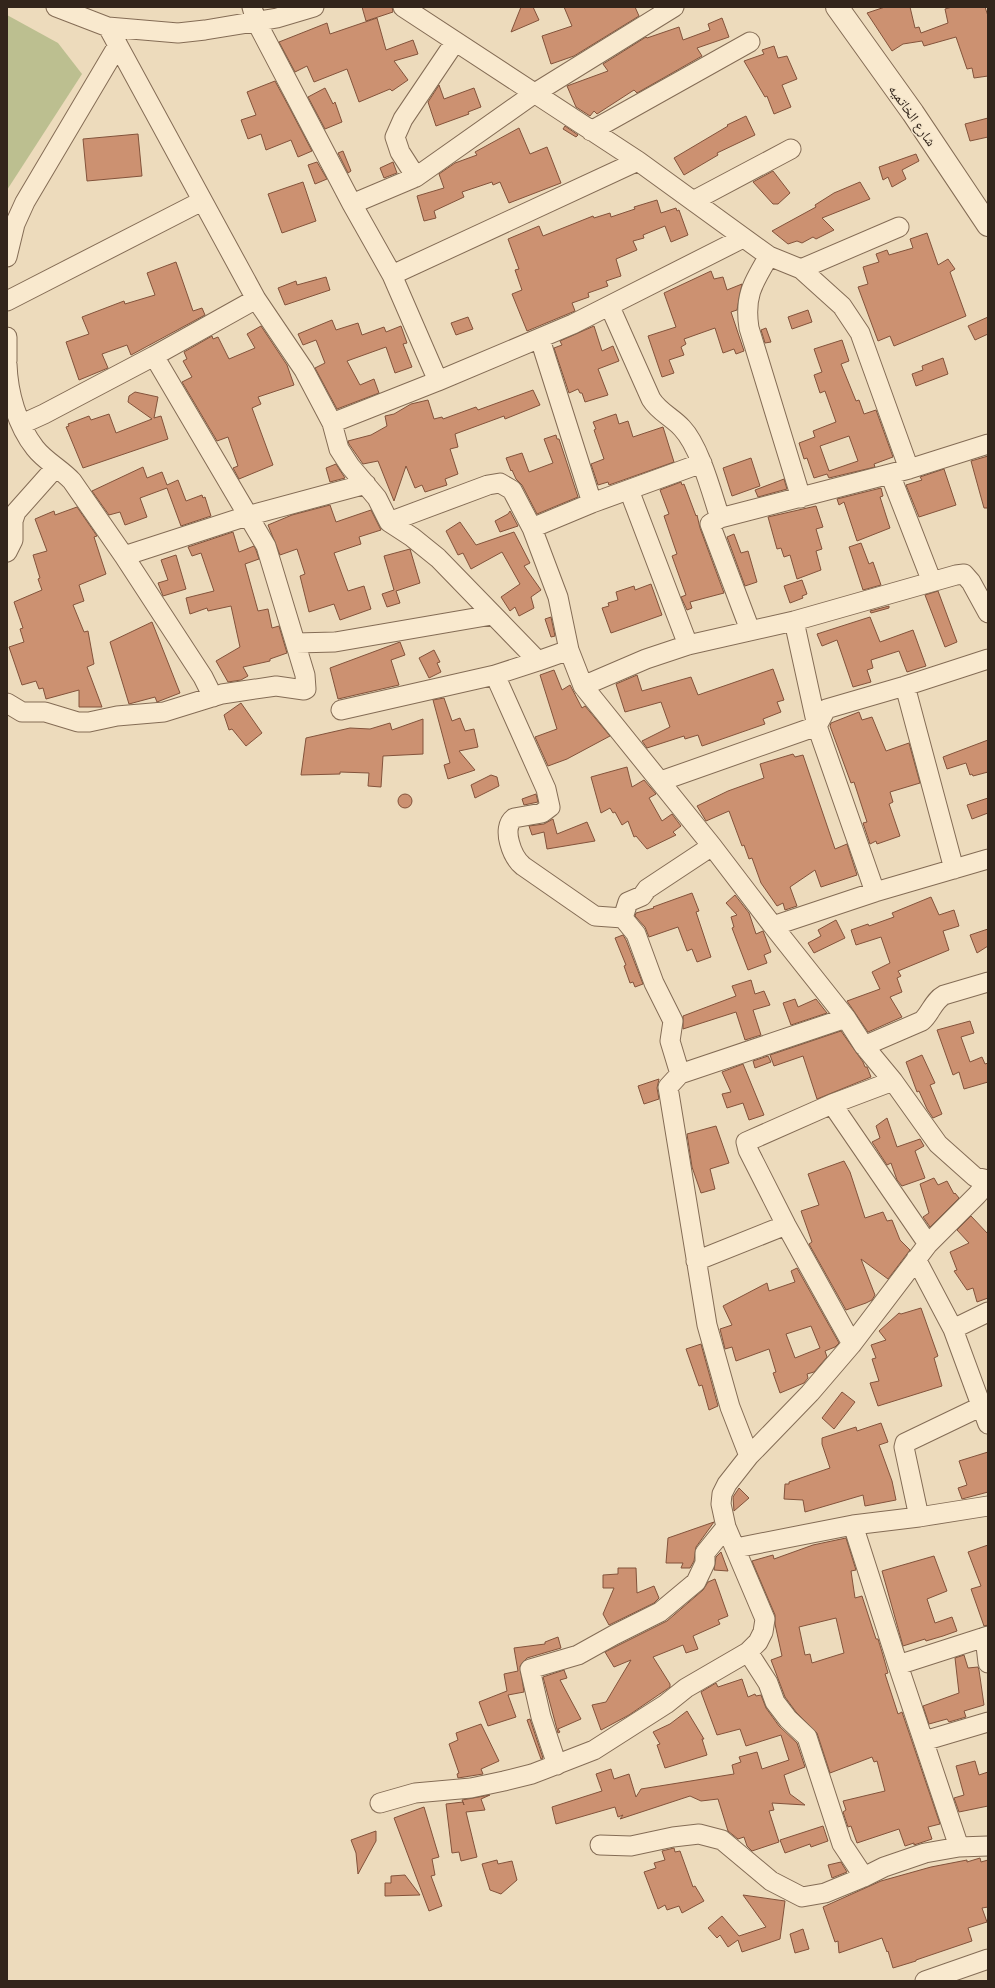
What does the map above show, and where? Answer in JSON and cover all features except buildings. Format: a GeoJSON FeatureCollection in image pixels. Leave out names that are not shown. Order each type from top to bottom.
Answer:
{"type":"FeatureCollection","features":[{"type":"Feature","properties":{"kind":"street"},"geometry":{"type":"LineString","coordinates":[[56,7],[108,27],[178,33],[205,30],[254,14],[277,18],[314,7]]}},
{"type":"Feature","properties":{"kind":"street"},"geometry":{"type":"LineString","coordinates":[[403,7],[638,161],[769,256],[801,269],[842,306],[860,333],[909,469]]}},
{"type":"Feature","properties":{"kind":"street"},"geometry":{"type":"LineString","coordinates":[[352,204],[416,177],[535,93],[674,7]]}},
{"type":"Feature","properties":{"kind":"street","name":"شارع الخاتميه"},"geometry":{"type":"LineString","coordinates":[[837,7],[913,113],[987,221]]}},
{"type":"Feature","properties":{"kind":"street"},"geometry":{"type":"LineString","coordinates":[[254,14],[352,204],[392,275],[438,381]]}},
{"type":"Feature","properties":{"kind":"street"},"geometry":{"type":"LineString","coordinates":[[108,27],[256,299],[304,370],[332,423],[340,449],[350,466],[366,484],[389,522],[412,536],[438,558],[538,661]]}},
{"type":"Feature","properties":{"kind":"street"},"geometry":{"type":"LineString","coordinates":[[416,177],[398,148],[394,137],[403,119],[455,42]]}},
{"type":"Feature","properties":{"kind":"street"},"geometry":{"type":"LineString","coordinates":[[591,130],[750,42]]}},
{"type":"Feature","properties":{"kind":"street"},"geometry":{"type":"LineString","coordinates":[[7,257],[15,224],[25,202],[118,45]]}},
{"type":"Feature","properties":{"kind":"street"},"geometry":{"type":"LineString","coordinates":[[693,201],[791,149]]}},
{"type":"Feature","properties":{"kind":"street"},"geometry":{"type":"LineString","coordinates":[[392,275],[638,161]]}},
{"type":"Feature","properties":{"kind":"street"},"geometry":{"type":"LineString","coordinates":[[7,301],[202,201]]}},
{"type":"Feature","properties":{"kind":"street"},"geometry":{"type":"LineString","coordinates":[[801,269],[899,227]]}},
{"type":"Feature","properties":{"kind":"street"},"geometry":{"type":"LineString","coordinates":[[332,423],[540,339],[610,307],[743,238]]}},
{"type":"Feature","properties":{"kind":"street"},"geometry":{"type":"LineString","coordinates":[[769,256],[752,284],[748,297],[747,312],[749,328],[801,498]]}},
{"type":"Feature","properties":{"kind":"street"},"geometry":{"type":"LineString","coordinates":[[22,424],[154,356],[256,299]]}},
{"type":"Feature","properties":{"kind":"street"},"geometry":{"type":"LineString","coordinates":[[610,307],[651,399],[657,409],[682,428],[702,463],[720,518]]}},
{"type":"Feature","properties":{"kind":"street"},"geometry":{"type":"LineString","coordinates":[[7,338],[7,361]]}},
{"type":"Feature","properties":{"kind":"street"},"geometry":{"type":"LineString","coordinates":[[540,339],[592,503]]}},
{"type":"Feature","properties":{"kind":"street"},"geometry":{"type":"LineString","coordinates":[[7,702],[22,712],[45,712],[78,722],[89,722],[117,716],[164,712],[213,697],[276,686],[305,690],[307,686],[296,642],[266,546],[258,530],[247,516],[154,356]]}},
{"type":"Feature","properties":{"kind":"street"},"geometry":{"type":"LineString","coordinates":[[7,364],[11,397],[22,424],[35,448],[72,481],[124,556],[203,677],[213,697]]}},
{"type":"Feature","properties":{"kind":"street"},"geometry":{"type":"LineString","coordinates":[[750,630],[710,524],[720,518],[909,469],[988,444]]}},
{"type":"Feature","properties":{"kind":"street"},"geometry":{"type":"LineString","coordinates":[[532,528],[592,503],[702,463]]}},
{"type":"Feature","properties":{"kind":"street"},"geometry":{"type":"LineString","coordinates":[[7,552],[13,540],[13,521],[16,512],[56,467]]}},
{"type":"Feature","properties":{"kind":"street"},"geometry":{"type":"LineString","coordinates":[[890,474],[932,582]]}},
{"type":"Feature","properties":{"kind":"street"},"geometry":{"type":"LineString","coordinates":[[380,1803],[415,1793],[471,1788],[504,1781],[557,1765],[594,1750],[666,1704],[686,1688],[748,1652],[760,1637],[765,1619],[726,1527],[721,1504],[722,1494],[733,1475],[749,1456],[810,1392],[852,1344],[928,1244],[977,1195],[985,1177],[938,1144],[893,1082],[864,1046],[846,1018],[661,781],[583,686],[569,650],[558,597],[532,528],[512,490],[500,483],[488,485],[389,522]]}},
{"type":"Feature","properties":{"kind":"street"},"geometry":{"type":"LineString","coordinates":[[124,556],[247,516],[366,484]]}},
{"type":"Feature","properties":{"kind":"street"},"geometry":{"type":"LineString","coordinates":[[629,490],[688,645]]}},
{"type":"Feature","properties":{"kind":"street"},"geometry":{"type":"LineString","coordinates":[[583,686],[646,659],[688,645],[794,621],[964,574],[971,582],[988,613]]}},
{"type":"Feature","properties":{"kind":"street"},"geometry":{"type":"LineString","coordinates":[[296,642],[335,642],[492,615]]}},
{"type":"Feature","properties":{"kind":"street"},"geometry":{"type":"LineString","coordinates":[[794,621],[817,726],[875,892]]}},
{"type":"Feature","properties":{"kind":"street"},"geometry":{"type":"LineString","coordinates":[[341,710],[495,675],[569,650]]}},
{"type":"Feature","properties":{"kind":"street"},"geometry":{"type":"LineString","coordinates":[[661,781],[817,726],[826,708],[905,686],[988,659]]}},
{"type":"Feature","properties":{"kind":"street"},"geometry":{"type":"LineString","coordinates":[[495,675],[546,789],[550,807],[542,814],[514,818],[511,820],[508,832],[516,859],[522,866],[588,913],[603,918],[623,918]]}},
{"type":"Feature","properties":{"kind":"street"},"geometry":{"type":"LineString","coordinates":[[905,686],[954,869]]}},
{"type":"Feature","properties":{"kind":"street"},"geometry":{"type":"LineString","coordinates":[[623,918],[628,902],[642,896],[647,890],[712,846]]}},
{"type":"Feature","properties":{"kind":"street"},"geometry":{"type":"LineString","coordinates":[[773,926],[875,892],[988,859]]}},
{"type":"Feature","properties":{"kind":"street"},"geometry":{"type":"LineString","coordinates":[[623,918],[636,934],[654,982],[673,1021],[670,1041],[680,1074]]}},
{"type":"Feature","properties":{"kind":"street"},"geometry":{"type":"LineString","coordinates":[[864,1046],[922,1021],[938,999],[944,995],[988,982]]}},
{"type":"Feature","properties":{"kind":"street"},"geometry":{"type":"LineString","coordinates":[[749,1456],[730,1407],[707,1325],[668,1087],[680,1074],[846,1018]]}},
{"type":"Feature","properties":{"kind":"street"},"geometry":{"type":"LineString","coordinates":[[852,1344],[786,1225],[748,1150],[746,1142],[832,1104],[893,1082]]}},
{"type":"Feature","properties":{"kind":"street"},"geometry":{"type":"LineString","coordinates":[[832,1104],[928,1244]]}},
{"type":"Feature","properties":{"kind":"street"},"geometry":{"type":"LineString","coordinates":[[696,1261],[786,1225]]}},
{"type":"Feature","properties":{"kind":"street"},"geometry":{"type":"LineString","coordinates":[[916,1259],[953,1329],[984,1415],[906,1443],[904,1447],[919,1517]]}},
{"type":"Feature","properties":{"kind":"street"},"geometry":{"type":"LineString","coordinates":[[953,1329],[988,1312]]}},
{"type":"Feature","properties":{"kind":"street"},"geometry":{"type":"LineString","coordinates":[[736,1548],[853,1525],[919,1517],[988,1506]]}},
{"type":"Feature","properties":{"kind":"street"},"geometry":{"type":"LineString","coordinates":[[853,1525],[959,1847]]}},
{"type":"Feature","properties":{"kind":"street"},"geometry":{"type":"LineString","coordinates":[[557,1765],[541,1717],[530,1670],[578,1655],[660,1612],[696,1582],[705,1563],[705,1553],[726,1527]]}},
{"type":"Feature","properties":{"kind":"street"},"geometry":{"type":"LineString","coordinates":[[898,1665],[986,1637],[988,1663]]}},
{"type":"Feature","properties":{"kind":"street"},"geometry":{"type":"LineString","coordinates":[[748,1652],[768,1683],[775,1702],[788,1719],[807,1737],[842,1844],[864,1877]]}},
{"type":"Feature","properties":{"kind":"street"},"geometry":{"type":"LineString","coordinates":[[924,1741],[988,1722]]}},
{"type":"Feature","properties":{"kind":"street"},"geometry":{"type":"LineString","coordinates":[[600,1845],[631,1846],[673,1836],[699,1834],[722,1840],[771,1880],[802,1897],[825,1893],[884,1867],[925,1853],[959,1847],[988,1846]]}},
{"type":"Feature","properties":{"kind":"street"},"geometry":{"type":"LineString","coordinates":[[924,1981],[988,1959]]}},
{"type":"Feature","properties":{"kind":"green space"},"geometry":{"type":"Polygon","coordinates":[[[7,15],[58,43],[82,74],[7,190],[7,15]]]}}]}
